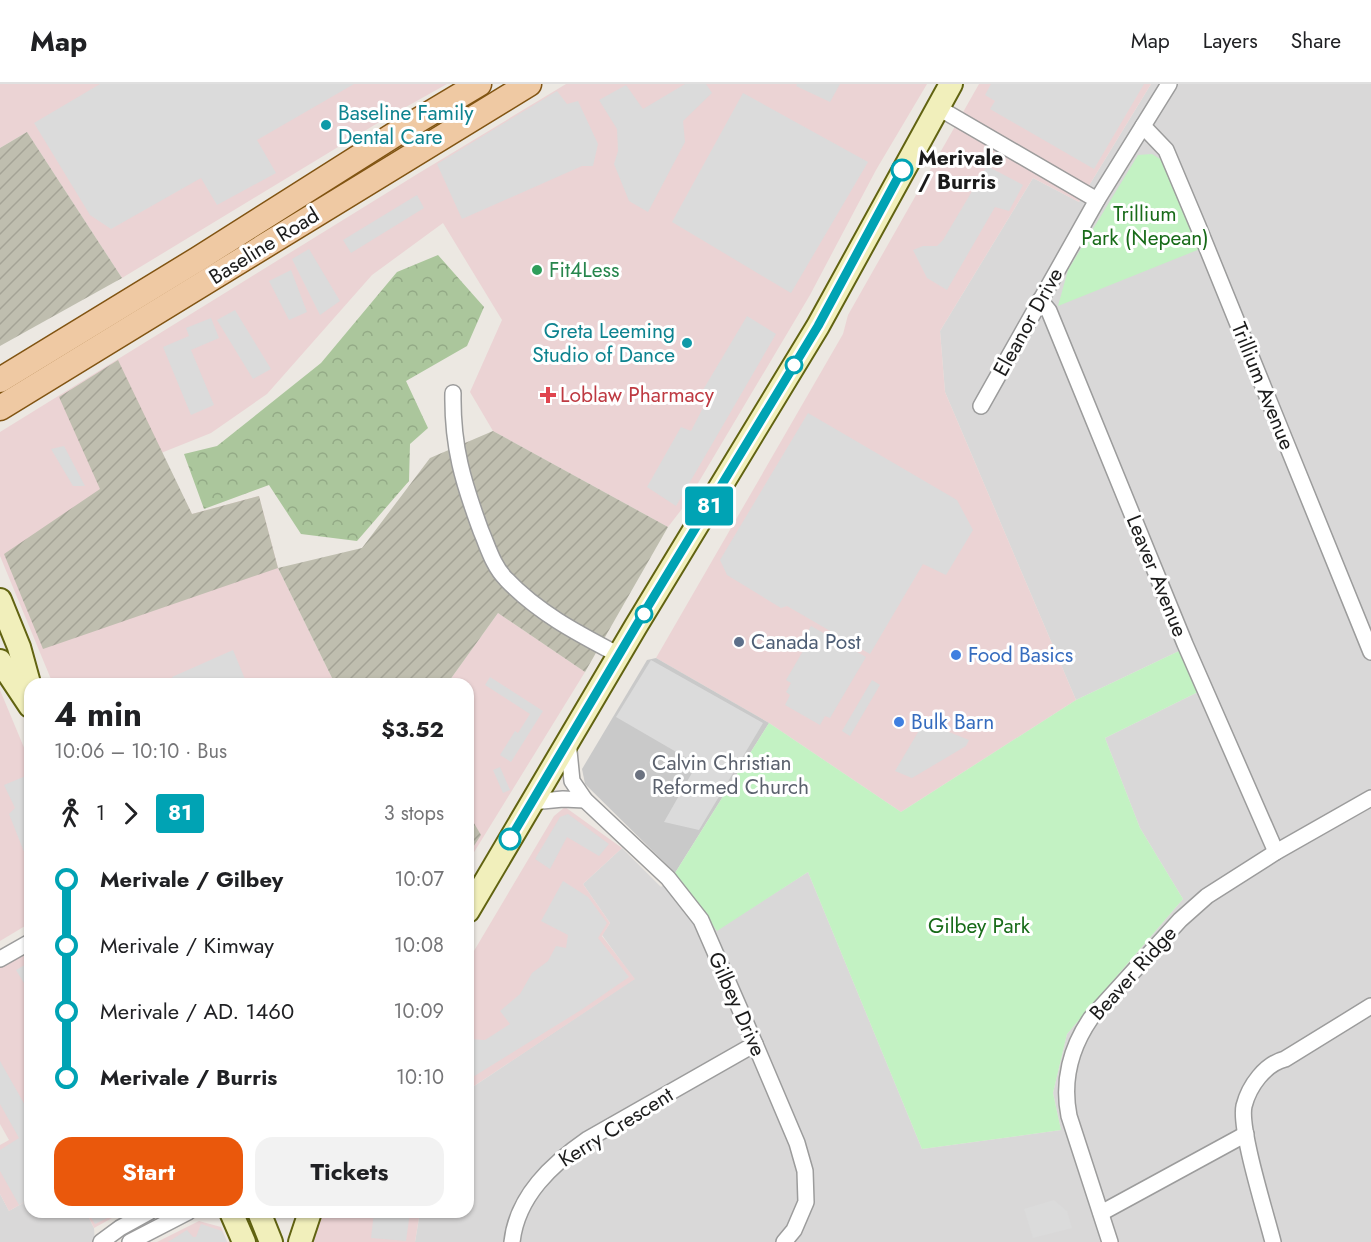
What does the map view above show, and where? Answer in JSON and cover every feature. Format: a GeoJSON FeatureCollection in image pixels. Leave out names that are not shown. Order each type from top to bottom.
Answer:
{"type":"FeatureCollection","features":[{"type":"Feature","properties":{"kind":"main road","name":"Baseline Road"},"geometry":{"type":"LineString","coordinates":[[0,380],[112,310],[198,260],[416,121],[479,84]]}},
{"type":"Feature","properties":{"kind":"main road","name":"Baseline Road"},"geometry":{"type":"LineString","coordinates":[[0,408],[529,84]]}},
{"type":"Feature","properties":{"kind":"main road"},"geometry":{"type":"LineString","coordinates":[[474,901],[818,326],[951,84]]}},
{"type":"Feature","properties":{"kind":"main road"},"geometry":{"type":"LineString","coordinates":[[416,121],[431,143]]}},
{"type":"Feature","properties":{"kind":"main road"},"geometry":{"type":"LineString","coordinates":[[0,361],[55,333],[112,310]]}},
{"type":"Feature","properties":{"kind":"main road"},"geometry":{"type":"LineString","coordinates":[[0,600],[19,646],[28,678]]}},
{"type":"Feature","properties":{"kind":"main road"},"geometry":{"type":"LineString","coordinates":[[0,660],[24,697]]}},
{"type":"Feature","properties":{"kind":"main road"},"geometry":{"type":"LineString","coordinates":[[234,1218],[244,1242]]}},
{"type":"Feature","properties":{"kind":"main road"},"geometry":{"type":"LineString","coordinates":[[261,1218],[271,1242]]}},
{"type":"Feature","properties":{"kind":"main road"},"geometry":{"type":"LineString","coordinates":[[300,1242],[308,1218]]}},
{"type":"Feature","properties":{"kind":"street","name":"Eleanor Drive"},"geometry":{"type":"LineString","coordinates":[[981,406],[1097,200],[1169,84]]}},
{"type":"Feature","properties":{"kind":"street"},"geometry":{"type":"LineString","coordinates":[[937,107],[1097,200]]}},
{"type":"Feature","properties":{"kind":"street","name":"Trillium Avenue"},"geometry":{"type":"LineString","coordinates":[[1143,126],[1166,150],[1365,621],[1371,652]]}},
{"type":"Feature","properties":{"kind":"street","name":"Leaver Avenue"},"geometry":{"type":"LineString","coordinates":[[1040,300],[1049,311],[1185,644],[1276,852]]}},
{"type":"Feature","properties":{"kind":"street"},"geometry":{"type":"LineString","coordinates":[[453,393],[455,444],[460,469],[492,560],[504,578],[530,602],[564,625],[619,655]]}},
{"type":"Feature","properties":{"kind":"street","name":"Gilbey Drive"},"geometry":{"type":"LineString","coordinates":[[568,741],[572,782],[585,800],[668,879],[701,920],[755,1044],[797,1143],[805,1171],[806,1202],[794,1230],[784,1242]]}},
{"type":"Feature","properties":{"kind":"street"},"geometry":{"type":"LineString","coordinates":[[532,802],[570,798],[585,800]]}},
{"type":"Feature","properties":{"kind":"street","name":"Beaver Ridge"},"geometry":{"type":"LineString","coordinates":[[1110,1242],[1065,1099],[1074,1047],[1091,1018],[1195,906],[1207,896],[1276,852],[1371,798]]}},
{"type":"Feature","properties":{"kind":"street"},"geometry":{"type":"LineString","coordinates":[[0,959],[24,945]]}},
{"type":"Feature","properties":{"kind":"street"},"geometry":{"type":"LineString","coordinates":[[1273,1242],[1246,1134],[1244,1107],[1256,1080],[1277,1061],[1285,1059],[1371,1006]]}},
{"type":"Feature","properties":{"kind":"street","name":"Kerry Crescent"},"geometry":{"type":"LineString","coordinates":[[512,1242],[513,1230],[525,1203],[541,1178],[562,1156],[755,1044]]}},
{"type":"Feature","properties":{"kind":"street"},"geometry":{"type":"LineString","coordinates":[[1101,1213],[1246,1134]]}},
{"type":"Feature","properties":{"kind":"street"},"geometry":{"type":"LineString","coordinates":[[101,1242],[138,1218]]}},
{"type":"Feature","properties":{"kind":"street"},"geometry":{"type":"LineString","coordinates":[[130,1242],[176,1218]]}},
{"type":"Feature","properties":{"kind":"shaded area"},"geometry":{"type":"Polygon","coordinates":[[[0,84],[447,84],[381,121],[122,278],[27,132],[0,148],[0,84]]]}},
{"type":"Feature","properties":{"kind":"shaded area"},"geometry":{"type":"Polygon","coordinates":[[[100,84],[354,84],[257,140],[276,173],[217,205],[201,178],[111,229],[90,215],[34,123],[100,84]]]}},
{"type":"Feature","properties":{"kind":"shaded area"},"geometry":{"type":"Polygon","coordinates":[[[566,84],[927,84],[876,170],[810,295],[685,505],[668,527],[493,431],[470,392],[502,320],[443,223],[372,275],[267,394],[211,433],[161,453],[192,514],[259,496],[278,568],[332,678],[51,678],[0,556],[0,432],[566,84]]]}},
{"type":"Feature","properties":{"kind":"shaded area"},"geometry":{"type":"Polygon","coordinates":[[[685,84],[706,84],[712,93],[683,121],[685,142],[648,212],[629,201],[614,164],[618,151],[617,129],[599,100],[626,85],[643,109],[685,84]]]}},
{"type":"Feature","properties":{"kind":"shaded area"},"geometry":{"type":"Polygon","coordinates":[[[797,84],[840,84],[830,102],[796,86],[797,84]]]}},
{"type":"Feature","properties":{"kind":"shaded area"},"geometry":{"type":"Polygon","coordinates":[[[979,84],[1151,84],[1079,202],[1033,178],[940,331],[945,392],[1076,700],[901,812],[769,723],[656,658],[843,334],[848,315],[979,84]]]}},
{"type":"Feature","properties":{"kind":"shaded area"},"geometry":{"type":"Polygon","coordinates":[[[991,84],[1144,84],[1094,169],[990,109],[995,101],[985,95],[991,84]]]}},
{"type":"Feature","properties":{"kind":"shaded area"},"geometry":{"type":"Polygon","coordinates":[[[1151,84],[1371,84],[1371,1242],[415,1242],[419,1218],[474,1218],[474,1086],[634,979],[602,935],[610,923],[583,884],[622,848],[661,887],[675,873],[717,930],[808,872],[922,1149],[1061,1130],[1053,1093],[1067,1034],[1183,899],[1140,828],[1105,738],[1198,692],[1179,651],[1076,700],[945,392],[940,331],[1033,178],[1079,202],[1151,84]]]}},
{"type":"Feature","properties":{"kind":"shaded area"},"geometry":{"type":"Polygon","coordinates":[[[557,91],[567,104],[578,101],[598,144],[593,166],[582,166],[462,219],[437,164],[557,91]]]}},
{"type":"Feature","properties":{"kind":"shaded area"},"geometry":{"type":"Polygon","coordinates":[[[743,93],[868,162],[791,293],[672,222],[743,93]]]}},
{"type":"Feature","properties":{"kind":"shaded area"},"geometry":{"type":"Polygon","coordinates":[[[27,132],[122,278],[0,346],[0,148],[27,132]]]}},
{"type":"Feature","properties":{"kind":"shaded area"},"geometry":{"type":"Polygon","coordinates":[[[987,166],[1023,185],[1009,211],[995,207],[947,290],[927,278],[913,250],[923,246],[937,246],[943,240],[987,166]]]}},
{"type":"Feature","properties":{"kind":"shaded area"},"geometry":{"type":"Polygon","coordinates":[[[417,195],[424,208],[351,253],[343,240],[417,195]]]}},
{"type":"Feature","properties":{"kind":"shaded area"},"geometry":{"type":"Polygon","coordinates":[[[309,249],[340,301],[320,315],[292,259],[309,249]]]}},
{"type":"Feature","properties":{"kind":"shaded area"},"geometry":{"type":"Polygon","coordinates":[[[291,270],[307,312],[289,320],[269,281],[291,270]]]}},
{"type":"Feature","properties":{"kind":"shaded area"},"geometry":{"type":"Polygon","coordinates":[[[235,310],[271,369],[253,379],[217,320],[235,310]]]}},
{"type":"Feature","properties":{"kind":"shaded area"},"geometry":{"type":"Polygon","coordinates":[[[747,316],[776,334],[676,506],[647,487],[681,427],[691,431],[705,404],[700,395],[747,316]]]}},
{"type":"Feature","properties":{"kind":"shaded area"},"geometry":{"type":"Polygon","coordinates":[[[211,318],[219,338],[191,350],[214,405],[191,415],[163,347],[189,336],[186,328],[211,318]]]}},
{"type":"Feature","properties":{"kind":"shaded area"},"geometry":{"type":"Polygon","coordinates":[[[118,360],[192,514],[259,496],[278,568],[43,649],[4,554],[100,489],[59,397],[118,360]]]}},
{"type":"Feature","properties":{"kind":"shaded area"},"geometry":{"type":"Polygon","coordinates":[[[808,413],[957,500],[973,530],[946,575],[923,564],[870,654],[787,606],[781,608],[727,575],[720,560],[808,413]]]}},
{"type":"Feature","properties":{"kind":"shaded area"},"geometry":{"type":"Polygon","coordinates":[[[493,431],[668,527],[585,672],[498,613],[451,678],[332,678],[278,568],[362,548],[430,458],[493,431]]]}},
{"type":"Feature","properties":{"kind":"shaded area"},"geometry":{"type":"Polygon","coordinates":[[[64,446],[85,486],[73,486],[51,449],[64,446]]]}},
{"type":"Feature","properties":{"kind":"shaded area"},"geometry":{"type":"Polygon","coordinates":[[[498,613],[585,672],[474,852],[474,678],[451,678],[498,613]]]}},
{"type":"Feature","properties":{"kind":"shaded area"},"geometry":{"type":"Polygon","coordinates":[[[811,626],[866,657],[830,718],[825,716],[820,725],[785,705],[790,695],[786,692],[791,683],[786,680],[803,651],[798,648],[811,626]]]}},
{"type":"Feature","properties":{"kind":"shaded area"},"geometry":{"type":"Polygon","coordinates":[[[233,650],[245,678],[172,678],[233,650]]]}},
{"type":"Feature","properties":{"kind":"shaded area"},"geometry":{"type":"Polygon","coordinates":[[[656,658],[769,723],[675,873],[585,784],[582,769],[647,660],[656,658]]]}},
{"type":"Feature","properties":{"kind":"shaded area"},"geometry":{"type":"Polygon","coordinates":[[[651,660],[763,723],[699,830],[664,822],[697,764],[616,717],[651,660]]]}},
{"type":"Feature","properties":{"kind":"shaded area"},"geometry":{"type":"Polygon","coordinates":[[[490,677],[543,711],[511,762],[500,755],[515,731],[518,733],[530,714],[485,685],[490,677]]]}},
{"type":"Feature","properties":{"kind":"shaded area"},"geometry":{"type":"Polygon","coordinates":[[[872,680],[880,685],[850,736],[842,731],[872,680]]]}},
{"type":"Feature","properties":{"kind":"shaded area"},"geometry":{"type":"Polygon","coordinates":[[[0,690],[24,748],[24,927],[0,941],[0,690]]]}},
{"type":"Feature","properties":{"kind":"shaded area"},"geometry":{"type":"Polygon","coordinates":[[[924,722],[969,740],[966,746],[912,778],[895,771],[924,722]]]}},
{"type":"Feature","properties":{"kind":"shaded area"},"geometry":{"type":"Polygon","coordinates":[[[500,767],[510,790],[503,793],[493,770],[500,767]]]}},
{"type":"Feature","properties":{"kind":"shaded area"},"geometry":{"type":"Polygon","coordinates":[[[24,777],[24,852],[9,814],[15,808],[4,785],[24,777]]]}},
{"type":"Feature","properties":{"kind":"shaded area"},"geometry":{"type":"Polygon","coordinates":[[[565,807],[622,848],[583,884],[610,923],[602,936],[635,979],[474,1086],[474,951],[554,816],[565,807]]]}},
{"type":"Feature","properties":{"kind":"shaded area"},"geometry":{"type":"Polygon","coordinates":[[[568,814],[609,844],[599,856],[567,837],[550,869],[535,859],[560,817],[568,814]]]}},
{"type":"Feature","properties":{"kind":"shaded area"},"geometry":{"type":"Polygon","coordinates":[[[474,823],[481,835],[474,846],[474,823]]]}},
{"type":"Feature","properties":{"kind":"shaded area"},"geometry":{"type":"Polygon","coordinates":[[[563,881],[588,897],[607,923],[598,938],[629,977],[581,1010],[474,1076],[474,1039],[485,1040],[510,1024],[500,1011],[520,994],[532,973],[548,961],[556,946],[566,948],[568,935],[541,921],[563,881]]]}},
{"type":"Feature","properties":{"kind":"shaded area"},"geometry":{"type":"Polygon","coordinates":[[[24,954],[24,1202],[9,1211],[0,1194],[0,1145],[9,1140],[0,1124],[0,966],[24,954]]]}},
{"type":"Feature","properties":{"kind":"shaded area"},"geometry":{"type":"Polygon","coordinates":[[[24,965],[24,983],[16,970],[24,965]]]}},
{"type":"Feature","properties":{"kind":"shaded area"},"geometry":{"type":"Polygon","coordinates":[[[0,1061],[24,1103],[24,1202],[19,1205],[0,1171],[0,1150],[19,1138],[0,1104],[0,1061]]]}},
{"type":"Feature","properties":{"kind":"shaded area"},"geometry":{"type":"Polygon","coordinates":[[[0,1194],[9,1211],[24,1202],[24,1218],[89,1218],[94,1228],[95,1242],[0,1242],[0,1194]]]}},
{"type":"Feature","properties":{"kind":"shaded area"},"geometry":{"type":"Polygon","coordinates":[[[1054,1200],[1067,1211],[1072,1228],[1033,1238],[1024,1209],[1054,1200]]]}},
{"type":"Feature","properties":{"kind":"shaded area"},"geometry":{"type":"Polygon","coordinates":[[[89,1218],[112,1218],[94,1228],[89,1218]]]}},
{"type":"Feature","properties":{"kind":"shaded area"},"geometry":{"type":"Polygon","coordinates":[[[92,1218],[107,1218],[95,1224],[92,1218]]]}},
{"type":"Feature","properties":{"kind":"shaded area"},"geometry":{"type":"Polygon","coordinates":[[[316,1218],[419,1218],[415,1242],[312,1242],[316,1218]]]}},
{"type":"Feature","properties":{"kind":"shaded area"},"geometry":{"type":"Polygon","coordinates":[[[373,1218],[409,1218],[406,1241],[371,1238],[373,1218]]]}},
{"type":"Feature","properties":{"kind":"shaded area"},"geometry":{"type":"Polygon","coordinates":[[[199,1221],[221,1227],[227,1242],[157,1242],[199,1221]]]}},
{"type":"Feature","properties":{"kind":"shaded area"},"geometry":{"type":"Polygon","coordinates":[[[201,1224],[222,1231],[227,1242],[168,1242],[187,1230],[193,1237],[196,1237],[201,1224]]]}},
{"type":"Feature","properties":{"kind":"green space","name":"Trillium Park (Nepean)"},"geometry":{"type":"Polygon","coordinates":[[[1152,154],[1165,162],[1200,249],[1058,306],[1068,270],[1138,155],[1152,154]]]}},
{"type":"Feature","properties":{"kind":"green space"},"geometry":{"type":"Polygon","coordinates":[[[438,255],[484,307],[467,346],[406,381],[428,428],[410,444],[409,481],[357,541],[301,534],[269,485],[204,509],[184,454],[217,446],[321,363],[397,272],[438,255]]]}},
{"type":"Feature","properties":{"kind":"green space","name":"Gilbey Park"},"geometry":{"type":"Polygon","coordinates":[[[1179,651],[1198,692],[1105,738],[1140,828],[1183,899],[1067,1034],[1053,1093],[1061,1130],[922,1149],[808,872],[717,931],[675,873],[769,723],[901,812],[1076,700],[1179,651]]]}},
{"type":"Feature","properties":{"kind":"bus line","name":"81"},"geometry":{"type":"LineString","coordinates":[[510,839],[818,326],[902,170]]}},
{"type":"Feature","properties":{"kind":"place","name":"Baseline Family Dental Care"},"geometry":{"type":"Point","coordinates":[326,125]}},
{"type":"Feature","properties":{"kind":"place","name":"Merivale / Burris"},"geometry":{"type":"Point","coordinates":[902,170]}},
{"type":"Feature","properties":{"kind":"place","name":"Fit4Less"},"geometry":{"type":"Point","coordinates":[537,270]}},
{"type":"Feature","properties":{"kind":"place","name":"Greta Leeming Studio of Dance"},"geometry":{"type":"Point","coordinates":[687,343]}},
{"type":"Feature","properties":{"kind":"place","name":"Loblaw Pharmacy"},"geometry":{"type":"Point","coordinates":[548,395]}},
{"type":"Feature","properties":{"kind":"place","name":"Canada Post"},"geometry":{"type":"Point","coordinates":[739,642]}},
{"type":"Feature","properties":{"kind":"place","name":"Food Basics"},"geometry":{"type":"Point","coordinates":[956,655]}},
{"type":"Feature","properties":{"kind":"place","name":"Bulk Barn"},"geometry":{"type":"Point","coordinates":[899,722]}},
{"type":"Feature","properties":{"kind":"place","name":"Calvin Christian Reformed Church"},"geometry":{"type":"Point","coordinates":[640,775]}}]}
